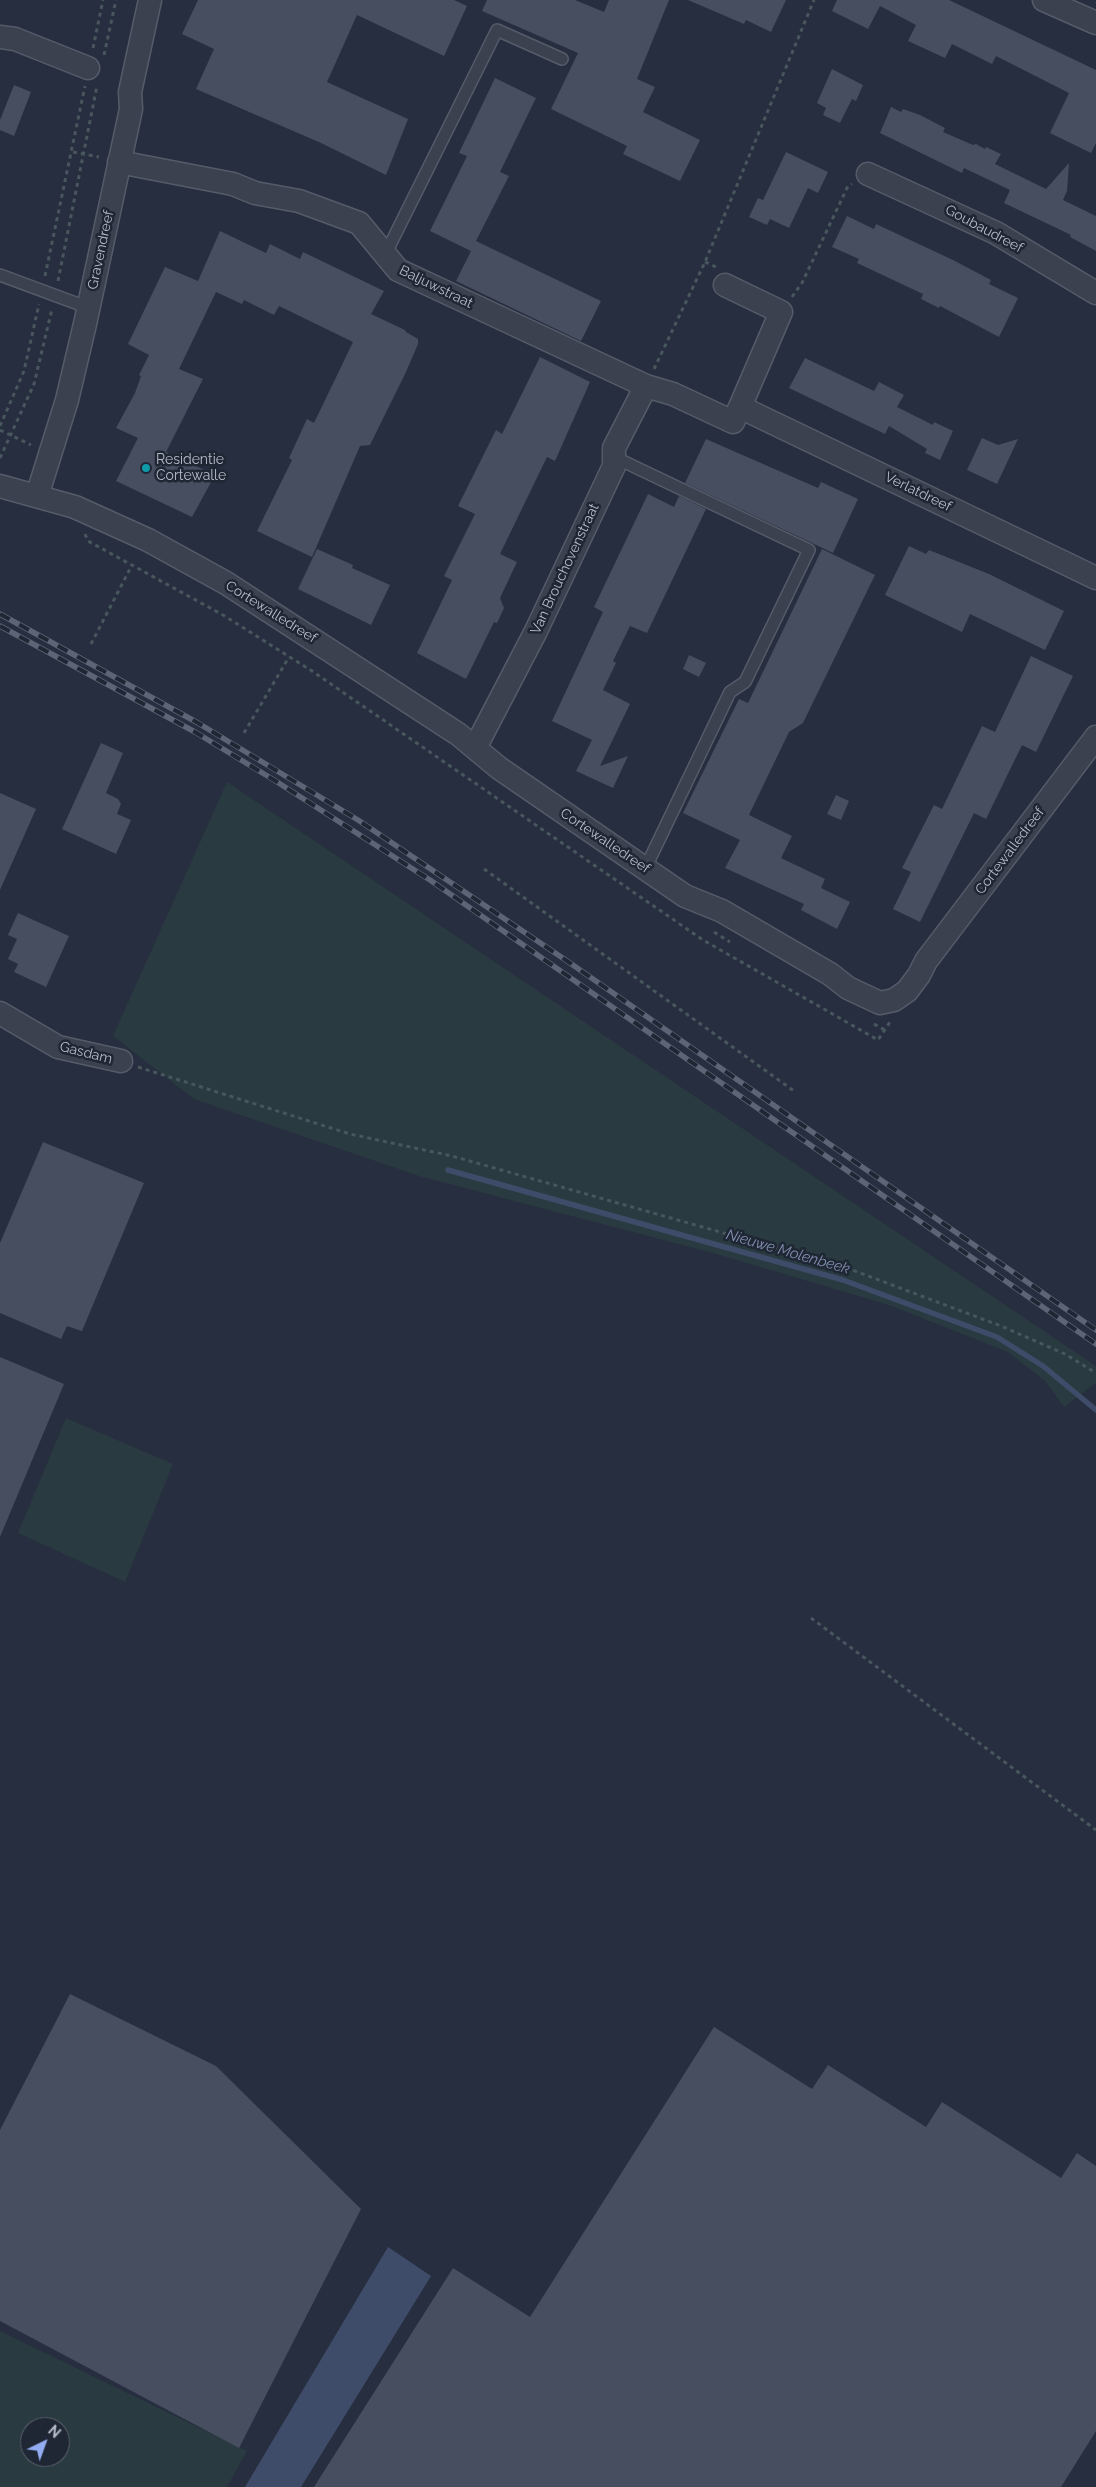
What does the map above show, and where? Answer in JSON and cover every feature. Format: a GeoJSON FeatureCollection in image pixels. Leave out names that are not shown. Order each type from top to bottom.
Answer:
{"type":"FeatureCollection","features":[{"type":"Feature","properties":{"kind":"street","name":"Gravendreef"},"geometry":{"type":"LineString","coordinates":[[37,496],[67,400],[89,308],[131,109],[130,92],[150,0]]}},
{"type":"Feature","properties":{"kind":"street"},"geometry":{"type":"LineString","coordinates":[[1044,0],[1096,23]]}},
{"type":"Feature","properties":{"kind":"street"},"geometry":{"type":"LineString","coordinates":[[0,37],[15,40],[96,72]]}},
{"type":"Feature","properties":{"kind":"street","name":"Baljuwstraat"},"geometry":{"type":"LineString","coordinates":[[119,162],[233,184],[255,192],[299,201],[359,223],[398,270],[646,386]]}},
{"type":"Feature","properties":{"kind":"street","name":"Goubaudreef"},"geometry":{"type":"LineString","coordinates":[[868,174],[996,233],[1096,293]]}},
{"type":"Feature","properties":{"kind":"street"},"geometry":{"type":"LineString","coordinates":[[646,386],[673,394],[733,422],[781,312],[725,285]]}},
{"type":"Feature","properties":{"kind":"street","name":"Van Brouchovenstraat"},"geometry":{"type":"LineString","coordinates":[[475,748],[540,622],[614,466],[614,448],[646,386]]}},
{"type":"Feature","properties":{"kind":"street","name":"Verlatdreef"},"geometry":{"type":"LineString","coordinates":[[740,407],[1096,578]]}},
{"type":"Feature","properties":{"kind":"street","name":"Cortewalledreef"},"geometry":{"type":"LineString","coordinates":[[0,486],[74,507],[148,540],[226,584],[450,729],[499,768],[685,896],[722,911],[830,974],[848,988],[880,1003],[894,1000],[907,991],[919,975],[926,961],[1096,737]]}},
{"type":"Feature","properties":{"kind":"street","name":"Gasdam"},"geometry":{"type":"LineString","coordinates":[[0,1012],[58,1047],[121,1061]]}},
{"type":"Feature","properties":{"kind":"lane"},"geometry":{"type":"LineString","coordinates":[[385,255],[497,30],[562,59]]}},
{"type":"Feature","properties":{"kind":"lane"},"geometry":{"type":"LineString","coordinates":[[0,275],[89,308]]}},
{"type":"Feature","properties":{"kind":"lane"},"geometry":{"type":"LineString","coordinates":[[614,457],[809,550],[745,682],[730,692],[646,869]]}},
{"type":"Feature","properties":{"kind":"path"},"geometry":{"type":"LineString","coordinates":[[0,458],[34,384],[55,296],[84,154],[96,72],[103,0]]}},
{"type":"Feature","properties":{"kind":"path"},"geometry":{"type":"LineString","coordinates":[[0,426],[24,371],[73,152],[116,0]]}},
{"type":"Feature","properties":{"kind":"path"},"geometry":{"type":"LineString","coordinates":[[646,386],[705,262],[814,0]]}},
{"type":"Feature","properties":{"kind":"path"},"geometry":{"type":"LineString","coordinates":[[73,152],[84,154]]}},
{"type":"Feature","properties":{"kind":"path"},"geometry":{"type":"LineString","coordinates":[[781,312],[802,283],[848,186],[868,174]]}},
{"type":"Feature","properties":{"kind":"path"},"geometry":{"type":"LineString","coordinates":[[0,430],[49,454]]}},
{"type":"Feature","properties":{"kind":"path"},"geometry":{"type":"LineString","coordinates":[[85,534],[88,542],[223,615],[289,657],[703,940],[878,1040],[885,1030]]}},
{"type":"Feature","properties":{"kind":"path"},"geometry":{"type":"LineString","coordinates":[[91,644],[132,565]]}},
{"type":"Feature","properties":{"kind":"path"},"geometry":{"type":"LineString","coordinates":[[244,733],[289,657]]}},
{"type":"Feature","properties":{"kind":"path"},"geometry":{"type":"LineString","coordinates":[[484,869],[794,1091]]}},
{"type":"Feature","properties":{"kind":"path"},"geometry":{"type":"LineString","coordinates":[[121,1061],[350,1134],[452,1156],[847,1268],[1001,1326],[1065,1354],[1096,1373]]}},
{"type":"Feature","properties":{"kind":"path"},"geometry":{"type":"LineString","coordinates":[[811,1618],[1096,1830]]}},
{"type":"Feature","properties":{"kind":"shaded area"},"geometry":{"type":"Polygon","coordinates":[[[227,782],[1096,1366],[1096,1383],[1064,1407],[1045,1381],[1008,1352],[889,1305],[713,1253],[419,1176],[194,1099],[113,1036],[227,782]]]}},
{"type":"Feature","properties":{"kind":"shaded area"},"geometry":{"type":"Polygon","coordinates":[[[66,1418],[173,1464],[125,1582],[18,1533],[66,1418]]]}},
{"type":"Feature","properties":{"kind":"shaded area"},"geometry":{"type":"Polygon","coordinates":[[[0,2331],[247,2451],[227,2487],[0,2487],[0,2331]]]}},
{"type":"Feature","properties":{"kind":"water"},"geometry":{"type":"Polygon","coordinates":[[[388,2247],[431,2276],[301,2487],[245,2487],[388,2247]]]}},
{"type":"Feature","properties":{"kind":"building"},"geometry":{"type":"Polygon","coordinates":[[[198,0],[454,0],[467,6],[444,56],[357,15],[327,82],[408,119],[386,175],[321,143],[196,89],[214,49],[182,34],[198,0]]]}},
{"type":"Feature","properties":{"kind":"building"},"geometry":{"type":"Polygon","coordinates":[[[487,0],[575,0],[604,12],[609,0],[669,0],[637,79],[655,87],[643,112],[700,140],[680,181],[623,154],[627,146],[551,109],[578,53],[482,11],[487,0]]]}},
{"type":"Feature","properties":{"kind":"building"},"geometry":{"type":"Polygon","coordinates":[[[688,0],[786,0],[771,32],[746,20],[744,24],[688,0]]]}},
{"type":"Feature","properties":{"kind":"building"},"geometry":{"type":"Polygon","coordinates":[[[837,0],[949,0],[1096,70],[1096,143],[1091,153],[1050,133],[1069,93],[996,56],[992,64],[952,44],[945,58],[908,41],[916,25],[880,6],[868,29],[832,11],[837,0]]]}},
{"type":"Feature","properties":{"kind":"building"},"geometry":{"type":"Polygon","coordinates":[[[832,69],[863,85],[856,101],[852,99],[840,123],[823,115],[826,108],[817,103],[832,69]]]}},
{"type":"Feature","properties":{"kind":"building"},"geometry":{"type":"Polygon","coordinates":[[[495,78],[536,98],[500,172],[509,176],[476,241],[601,301],[581,341],[456,281],[471,251],[430,231],[467,156],[459,153],[495,78]]]}},
{"type":"Feature","properties":{"kind":"building"},"geometry":{"type":"Polygon","coordinates":[[[14,85],[31,92],[14,136],[0,130],[0,120],[14,85]]]}},
{"type":"Feature","properties":{"kind":"building"},"geometry":{"type":"Polygon","coordinates":[[[891,107],[901,112],[903,109],[920,115],[945,128],[943,132],[973,145],[976,144],[985,149],[986,147],[1001,154],[995,164],[1046,189],[1069,163],[1067,191],[1063,200],[1096,216],[1096,251],[1070,237],[1071,235],[1004,203],[1010,190],[964,168],[962,173],[880,133],[891,107]]]}},
{"type":"Feature","properties":{"kind":"building"},"geometry":{"type":"Polygon","coordinates":[[[786,152],[828,172],[818,193],[808,188],[789,228],[770,219],[767,225],[749,217],[758,198],[763,200],[786,152]]]}},
{"type":"Feature","properties":{"kind":"building"},"geometry":{"type":"Polygon","coordinates":[[[847,216],[874,229],[876,224],[953,260],[991,280],[989,284],[1018,298],[999,337],[940,306],[939,308],[921,299],[923,294],[857,263],[859,259],[832,247],[847,216]]]}},
{"type":"Feature","properties":{"kind":"building"},"geometry":{"type":"Polygon","coordinates":[[[220,231],[266,253],[270,244],[300,259],[303,252],[384,291],[371,314],[405,330],[418,339],[418,344],[406,372],[370,445],[360,446],[312,557],[257,531],[292,460],[289,458],[307,419],[314,423],[353,342],[279,306],[274,315],[244,300],[242,304],[216,292],[179,369],[203,379],[166,452],[215,475],[192,517],[116,481],[138,438],[116,428],[135,393],[141,376],[139,375],[149,355],[128,344],[165,267],[198,281],[220,231]]]}},
{"type":"Feature","properties":{"kind":"building"},"geometry":{"type":"Polygon","coordinates":[[[540,357],[590,382],[555,461],[547,457],[500,554],[517,562],[500,598],[504,608],[497,623],[494,622],[466,679],[417,653],[452,580],[444,576],[475,514],[458,506],[496,430],[502,434],[540,357]]]}},
{"type":"Feature","properties":{"kind":"building"},"geometry":{"type":"Polygon","coordinates":[[[805,358],[874,391],[879,382],[904,395],[897,407],[933,425],[934,422],[953,431],[940,460],[925,453],[927,449],[889,426],[885,434],[789,388],[805,358]]]}},
{"type":"Feature","properties":{"kind":"building"},"geometry":{"type":"Polygon","coordinates":[[[982,438],[998,445],[1018,439],[997,484],[967,470],[982,438]]]}},
{"type":"Feature","properties":{"kind":"building"},"geometry":{"type":"Polygon","coordinates":[[[706,439],[818,488],[821,482],[858,499],[833,553],[685,483],[706,439]]]}},
{"type":"Feature","properties":{"kind":"building"},"geometry":{"type":"Polygon","coordinates":[[[648,494],[674,507],[679,496],[706,509],[647,633],[630,626],[613,661],[616,663],[603,690],[630,704],[600,766],[628,756],[613,788],[576,771],[592,740],[552,721],[603,612],[594,607],[648,494]]]}},
{"type":"Feature","properties":{"kind":"building"},"geometry":{"type":"Polygon","coordinates":[[[909,546],[926,554],[929,550],[989,574],[1064,611],[1045,650],[970,614],[962,632],[885,595],[909,546]]]}},
{"type":"Feature","properties":{"kind":"building"},"geometry":{"type":"Polygon","coordinates":[[[317,549],[353,565],[352,568],[390,585],[371,625],[298,589],[317,549]]]}},
{"type":"Feature","properties":{"kind":"building"},"geometry":{"type":"Polygon","coordinates":[[[822,549],[875,575],[803,723],[789,732],[749,815],[792,836],[781,858],[825,879],[821,888],[850,902],[837,929],[801,910],[804,904],[725,868],[740,840],[683,813],[739,699],[748,703],[822,549]]]}},
{"type":"Feature","properties":{"kind":"building"},"geometry":{"type":"Polygon","coordinates":[[[689,655],[706,663],[699,677],[683,669],[689,655]]]}},
{"type":"Feature","properties":{"kind":"building"},"geometry":{"type":"Polygon","coordinates":[[[1031,656],[1073,676],[1036,752],[1022,745],[986,819],[974,813],[920,922],[893,909],[911,872],[902,868],[934,805],[942,809],[982,726],[995,732],[1031,656]]]}},
{"type":"Feature","properties":{"kind":"building"},"geometry":{"type":"Polygon","coordinates":[[[101,743],[123,753],[106,793],[118,799],[121,804],[117,814],[131,820],[116,854],[62,829],[101,743]]]}},
{"type":"Feature","properties":{"kind":"building"},"geometry":{"type":"Polygon","coordinates":[[[0,793],[36,809],[0,890],[0,793]]]}},
{"type":"Feature","properties":{"kind":"building"},"geometry":{"type":"Polygon","coordinates":[[[836,795],[849,801],[841,820],[827,814],[836,795]]]}},
{"type":"Feature","properties":{"kind":"building"},"geometry":{"type":"Polygon","coordinates":[[[18,913],[69,936],[46,987],[14,972],[18,964],[8,959],[17,939],[8,935],[18,913]]]}},
{"type":"Feature","properties":{"kind":"building"},"geometry":{"type":"Polygon","coordinates":[[[43,1142],[144,1183],[82,1331],[67,1326],[61,1339],[0,1313],[0,1243],[43,1142]]]}},
{"type":"Feature","properties":{"kind":"building"},"geometry":{"type":"Polygon","coordinates":[[[0,1357],[64,1384],[0,1537],[0,1357]]]}},
{"type":"Feature","properties":{"kind":"building"},"geometry":{"type":"Polygon","coordinates":[[[70,1994],[216,2066],[361,2209],[239,2448],[0,2321],[0,2130],[70,1994]]]}},
{"type":"Feature","properties":{"kind":"building"},"geometry":{"type":"Polygon","coordinates":[[[714,2027],[812,2089],[828,2065],[926,2127],[942,2102],[1061,2178],[1077,2153],[1096,2166],[1096,2431],[1061,2487],[314,2487],[453,2268],[530,2317],[714,2027]]]}},
{"type":"Feature","properties":{"kind":"waterway","name":"Nieuwe Molenbeek"},"geometry":{"type":"LineString","coordinates":[[448,1170],[843,1280],[997,1337],[1043,1366],[1096,1410]]}},
{"type":"Feature","properties":{"kind":"railway"},"geometry":{"type":"LineString","coordinates":[[0,614],[198,723],[358,820],[570,963],[1096,1330]]}},
{"type":"Feature","properties":{"kind":"railway"},"geometry":{"type":"LineString","coordinates":[[0,626],[195,732],[430,880],[1096,1344]]}},
{"type":"Feature","properties":{"kind":"place","name":"Residentie Cortewalle"},"geometry":{"type":"Point","coordinates":[146,468]}}]}
